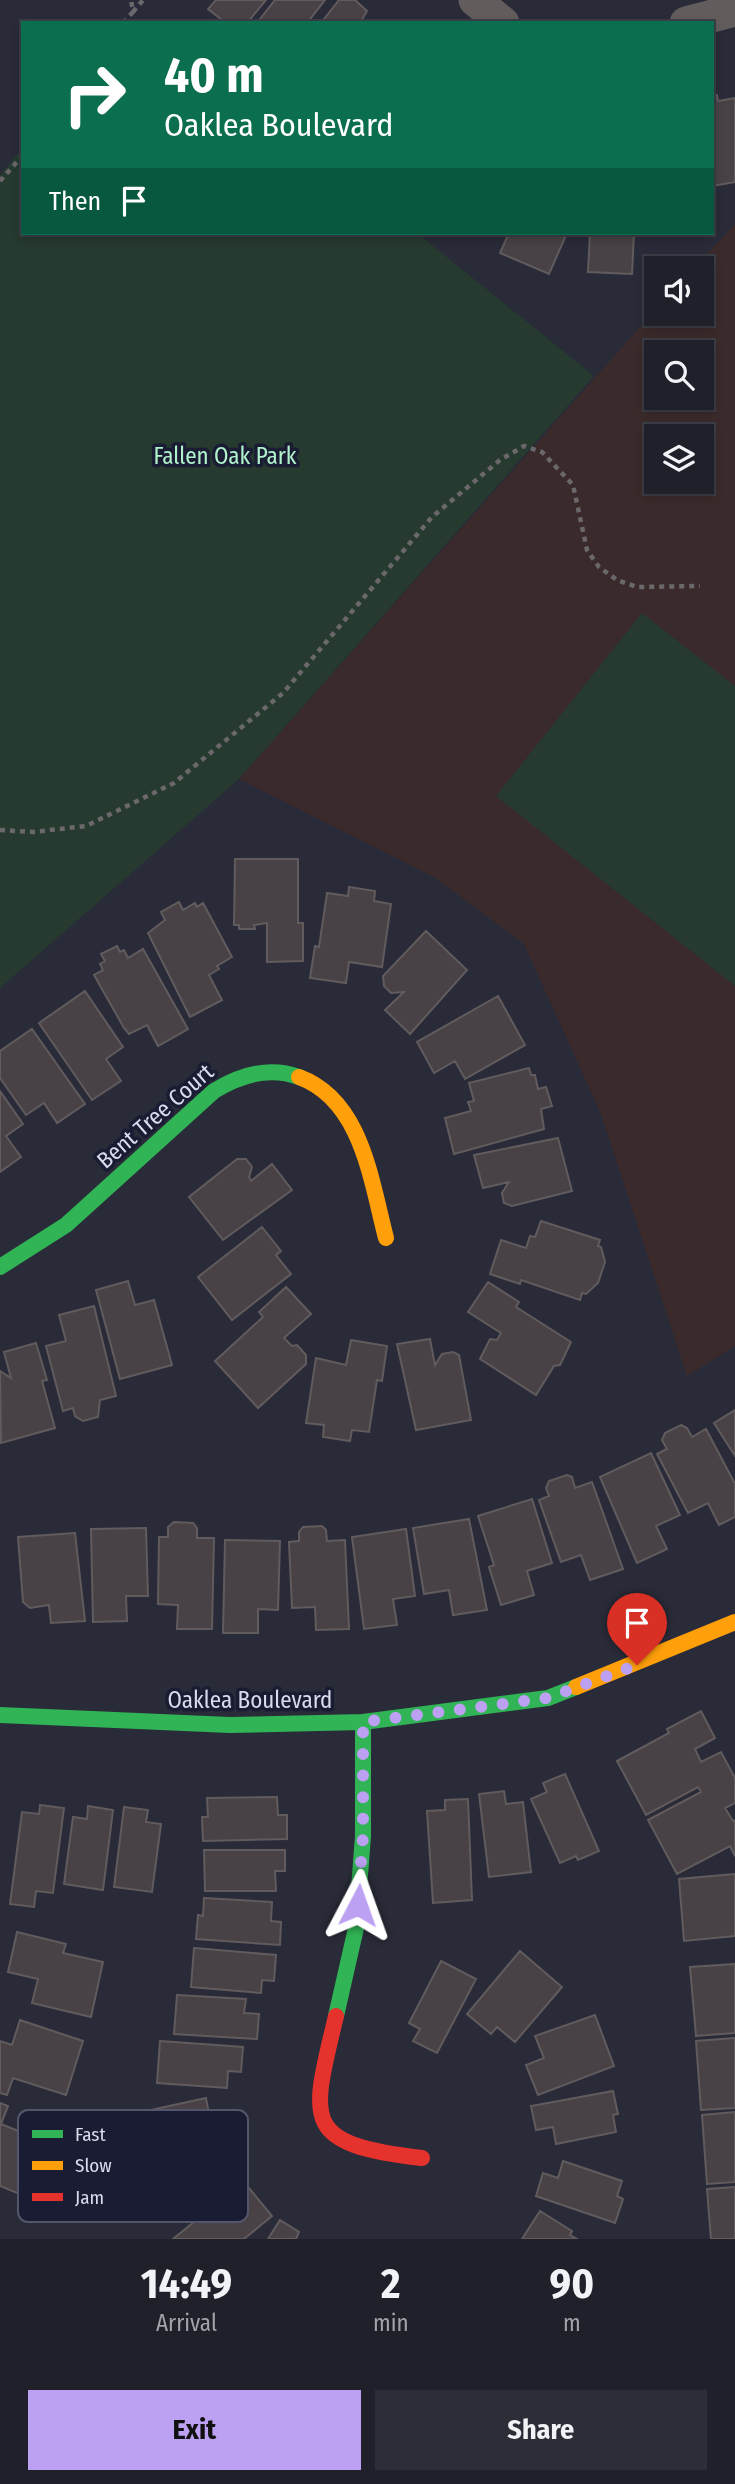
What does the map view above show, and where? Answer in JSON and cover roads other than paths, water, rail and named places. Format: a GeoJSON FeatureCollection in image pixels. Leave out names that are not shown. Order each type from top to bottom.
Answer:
{"type":"FeatureCollection","features":[{"type":"Feature","properties":{"kind":"street"},"geometry":{"type":"LineString","coordinates":[[475,0],[501,21]]}},
{"type":"Feature","properties":{"kind":"street"},"geometry":{"type":"LineString","coordinates":[[694,21],[735,10]]}},
{"type":"Feature","properties":{"kind":"street","name":"Bent Tree Court"},"geometry":{"type":"LineString","coordinates":[[0,1267],[66,1225],[214,1091],[237,1077],[274,1070],[299,1075],[336,1098],[356,1136],[386,1238]]}},
{"type":"Feature","properties":{"kind":"street","name":"Oaklea Boulevard"},"geometry":{"type":"LineString","coordinates":[[0,1716],[43,1715],[230,1725],[363,1722],[548,1698],[637,1665],[735,1622]]}},
{"type":"Feature","properties":{"kind":"street"},"geometry":{"type":"LineString","coordinates":[[363,1722],[363,1836],[356,1928],[318,2092],[321,2118],[338,2137],[382,2153],[422,2158]]}},
{"type":"Feature","properties":{"kind":"park label","name":"Fallen Oak Park"},"geometry":{"type":"Point","coordinates":[225,456]}}]}
